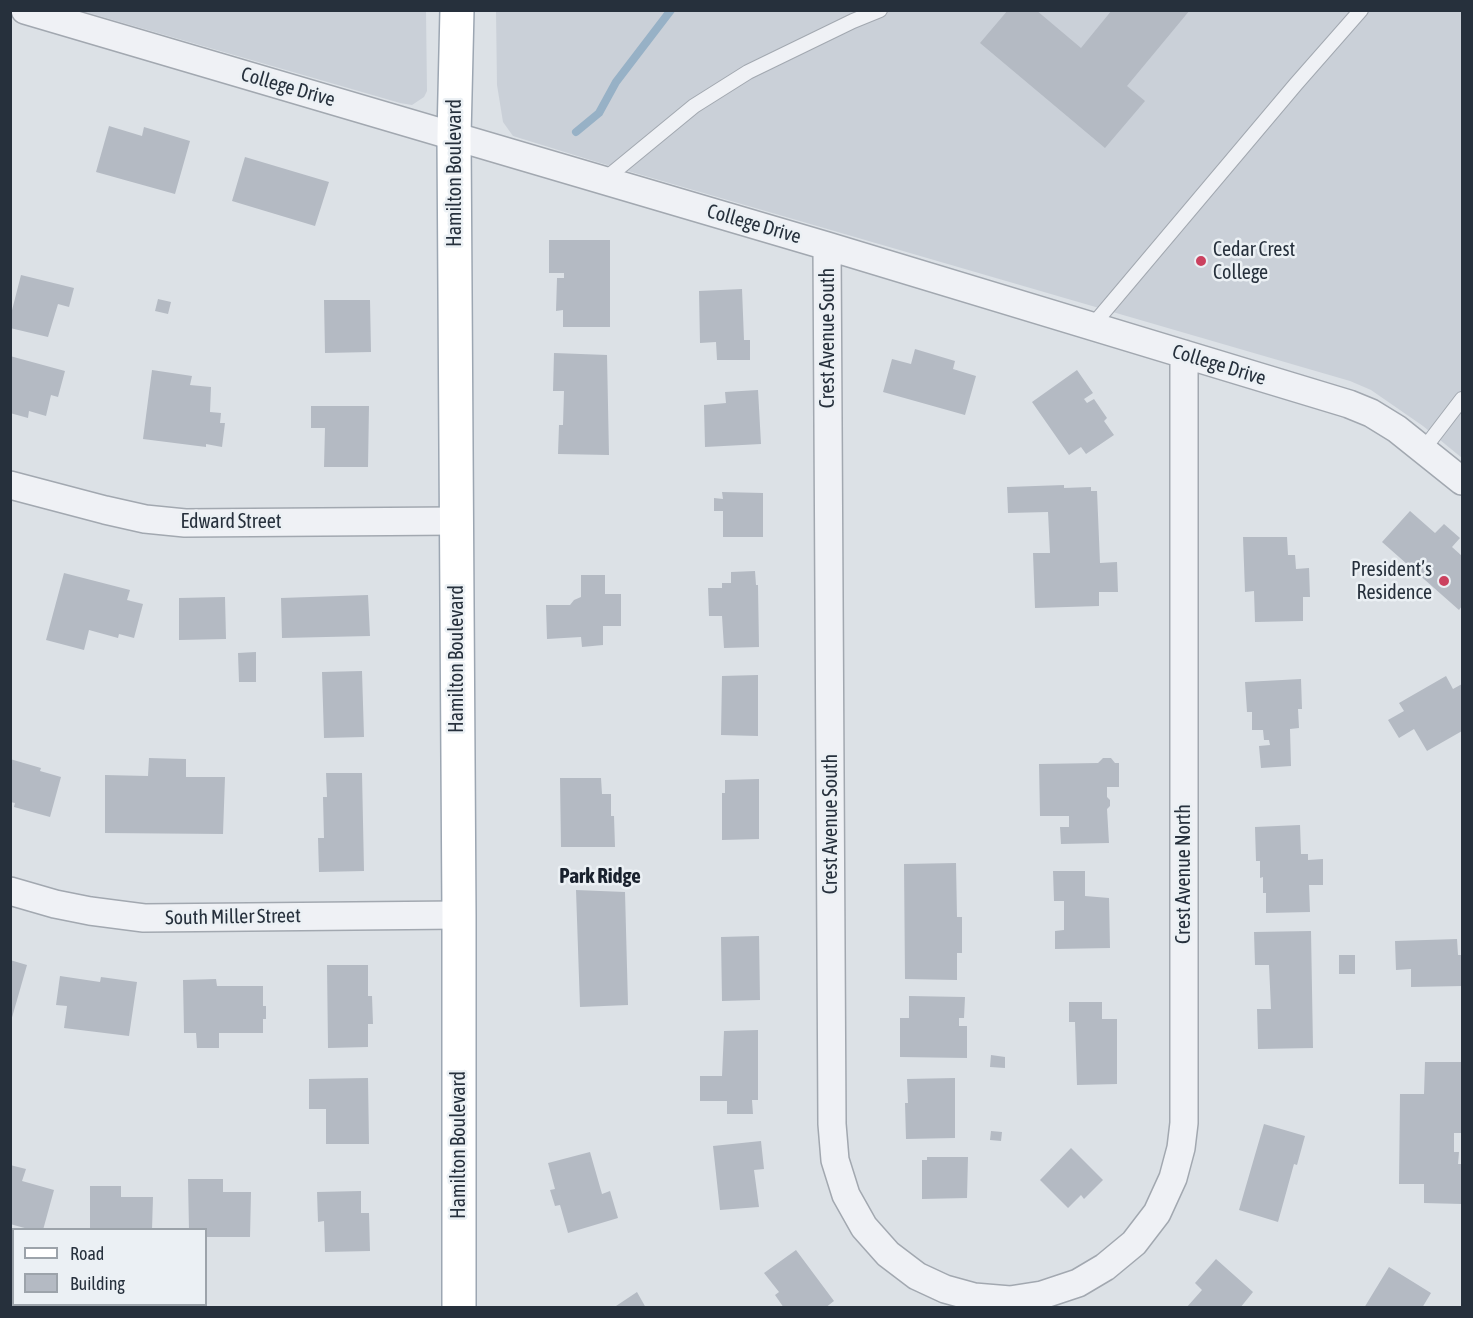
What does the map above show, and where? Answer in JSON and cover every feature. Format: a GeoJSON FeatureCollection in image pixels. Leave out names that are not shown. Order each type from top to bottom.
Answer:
{"type":"FeatureCollection","features":[{"type":"Feature","properties":{"kind":"main road","name":"Hamilton Boulevard"},"geometry":{"type":"LineString","coordinates":[[457,10],[454,136],[459,1308]]}},
{"type":"Feature","properties":{"kind":"street","name":"College Drive"},"geometry":{"type":"LineString","coordinates":[[25,10],[827,246],[1350,404],[1380,418],[1462,481]]}},
{"type":"Feature","properties":{"kind":"street","name":"Crest Avenue South"},"geometry":{"type":"LineString","coordinates":[[827,246],[832,1112],[835,1161],[846,1195],[864,1227],[888,1254],[917,1276],[945,1288],[974,1297],[1010,1304]]}},
{"type":"Feature","properties":{"kind":"street","name":"Crest Avenue North"},"geometry":{"type":"LineString","coordinates":[[1010,1304],[1078,1283],[1105,1267],[1134,1243],[1157,1213],[1173,1178],[1181,1148],[1184,1123],[1184,354]]}},
{"type":"Feature","properties":{"kind":"street","name":"Edward Street"},"geometry":{"type":"LineString","coordinates":[[10,484],[145,519],[186,523],[456,521]]}},
{"type":"Feature","properties":{"kind":"street","name":"South Miller Street"},"geometry":{"type":"LineString","coordinates":[[10,891],[55,904],[144,918],[459,915]]}},
{"type":"Feature","properties":{"kind":"street"},"geometry":{"type":"LineString","coordinates":[[56,1306],[72,1308]]}},
{"type":"Feature","properties":{"kind":"lane"},"geometry":{"type":"LineString","coordinates":[[604,180],[694,106],[748,72],[880,10]]}},
{"type":"Feature","properties":{"kind":"lane"},"geometry":{"type":"LineString","coordinates":[[1092,326],[1361,10]]}},
{"type":"Feature","properties":{"kind":"lane"},"geometry":{"type":"LineString","coordinates":[[1423,450],[1462,399]]}},
{"type":"Feature","properties":{"kind":"shaded area"},"geometry":{"type":"Polygon","coordinates":[[[82,11],[426,11],[427,91],[424,97],[412,105],[400,103],[82,11]]]}},
{"type":"Feature","properties":{"kind":"shaded area","name":"Cedar Crest College"},"geometry":{"type":"Polygon","coordinates":[[[496,11],[1462,11],[1462,458],[1423,426],[1371,390],[1350,381],[513,136],[503,122],[497,85],[496,11]]]}},
{"type":"Feature","properties":{"kind":"building"},"geometry":{"type":"Polygon","coordinates":[[[1008,10],[1036,10],[1081,48],[1112,10],[1190,10],[1127,86],[1145,101],[1105,148],[980,43],[1008,10]]]}},
{"type":"Feature","properties":{"kind":"building"},"geometry":{"type":"Polygon","coordinates":[[[109,126],[142,136],[144,127],[190,141],[175,194],[96,172],[109,126]]]}},
{"type":"Feature","properties":{"kind":"building"},"geometry":{"type":"Polygon","coordinates":[[[245,157],[329,182],[315,226],[232,201],[245,157]]]}},
{"type":"Feature","properties":{"kind":"building"},"geometry":{"type":"Polygon","coordinates":[[[549,240],[610,240],[610,327],[563,327],[563,310],[556,311],[557,278],[564,278],[564,273],[549,273],[549,240]]]}},
{"type":"Feature","properties":{"kind":"building"},"geometry":{"type":"Polygon","coordinates":[[[21,275],[74,288],[69,307],[58,304],[48,337],[10,328],[10,318],[21,275]]]}},
{"type":"Feature","properties":{"kind":"building"},"geometry":{"type":"Polygon","coordinates":[[[742,289],[744,340],[750,340],[750,360],[717,360],[716,342],[700,343],[699,291],[742,289]]]}},
{"type":"Feature","properties":{"kind":"building"},"geometry":{"type":"Polygon","coordinates":[[[158,299],[171,302],[168,314],[155,311],[158,299]]]}},
{"type":"Feature","properties":{"kind":"building"},"geometry":{"type":"Polygon","coordinates":[[[324,300],[370,300],[371,352],[325,353],[324,300]]]}},
{"type":"Feature","properties":{"kind":"building"},"geometry":{"type":"Polygon","coordinates":[[[915,349],[955,361],[953,369],[976,376],[965,415],[883,392],[892,359],[911,364],[915,349]]]}},
{"type":"Feature","properties":{"kind":"building"},"geometry":{"type":"Polygon","coordinates":[[[554,353],[607,355],[609,455],[558,454],[559,425],[563,425],[564,391],[553,391],[554,353]]]}},
{"type":"Feature","properties":{"kind":"building"},"geometry":{"type":"Polygon","coordinates":[[[10,356],[65,371],[58,397],[51,395],[46,416],[29,411],[28,418],[10,413],[10,356]]]}},
{"type":"Feature","properties":{"kind":"building"},"geometry":{"type":"Polygon","coordinates":[[[152,370],[192,376],[190,385],[211,387],[210,412],[221,413],[220,423],[225,423],[222,447],[143,439],[152,370]]]}},
{"type":"Feature","properties":{"kind":"building"},"geometry":{"type":"Polygon","coordinates":[[[1077,370],[1093,393],[1084,399],[1087,403],[1094,399],[1107,418],[1104,421],[1114,435],[1086,454],[1081,447],[1069,455],[1032,402],[1077,370]]]}},
{"type":"Feature","properties":{"kind":"building"},"geometry":{"type":"Polygon","coordinates":[[[758,390],[761,444],[705,447],[704,405],[726,403],[725,392],[758,390]]]}},
{"type":"Feature","properties":{"kind":"building"},"geometry":{"type":"Polygon","coordinates":[[[311,406],[369,406],[368,467],[324,467],[325,428],[311,428],[311,406]]]}},
{"type":"Feature","properties":{"kind":"building"},"geometry":{"type":"Polygon","coordinates":[[[1064,485],[1064,488],[1091,487],[1091,491],[1097,491],[1100,563],[1117,562],[1118,592],[1099,592],[1099,606],[1035,608],[1033,553],[1050,553],[1048,512],[1008,513],[1007,487],[1064,485]]]}},
{"type":"Feature","properties":{"kind":"building"},"geometry":{"type":"Polygon","coordinates":[[[722,492],[763,493],[763,537],[723,537],[723,511],[714,511],[714,498],[723,499],[722,492]]]}},
{"type":"Feature","properties":{"kind":"building","name":"President’s Residence"},"geometry":{"type":"Polygon","coordinates":[[[1410,511],[1435,533],[1444,524],[1460,538],[1452,547],[1462,556],[1462,606],[1459,610],[1382,542],[1410,511]]]}},
{"type":"Feature","properties":{"kind":"building"},"geometry":{"type":"Polygon","coordinates":[[[1243,537],[1287,537],[1288,555],[1295,555],[1296,569],[1309,568],[1310,597],[1303,597],[1303,621],[1255,622],[1254,591],[1245,592],[1243,537]]]}},
{"type":"Feature","properties":{"kind":"building"},"geometry":{"type":"Polygon","coordinates":[[[755,571],[756,585],[758,585],[759,647],[724,648],[722,616],[709,616],[708,588],[722,588],[722,583],[731,583],[731,572],[755,571]]]}},
{"type":"Feature","properties":{"kind":"building"},"geometry":{"type":"Polygon","coordinates":[[[64,573],[130,590],[127,600],[143,604],[134,638],[119,634],[118,638],[89,630],[84,650],[46,640],[64,573]]]}},
{"type":"Feature","properties":{"kind":"building"},"geometry":{"type":"Polygon","coordinates":[[[581,575],[605,575],[605,594],[621,594],[621,626],[603,626],[603,645],[582,647],[581,637],[547,639],[546,605],[570,605],[581,597],[581,575]]]}},
{"type":"Feature","properties":{"kind":"building"},"geometry":{"type":"Polygon","coordinates":[[[368,595],[370,636],[282,638],[281,598],[368,595]]]}},
{"type":"Feature","properties":{"kind":"building"},"geometry":{"type":"Polygon","coordinates":[[[225,597],[226,639],[179,640],[179,598],[225,597]]]}},
{"type":"Feature","properties":{"kind":"building"},"geometry":{"type":"Polygon","coordinates":[[[256,652],[256,682],[239,682],[238,653],[256,652]]]}},
{"type":"Feature","properties":{"kind":"building"},"geometry":{"type":"Polygon","coordinates":[[[362,671],[364,737],[324,738],[322,672],[362,671]]]}},
{"type":"Feature","properties":{"kind":"building"},"geometry":{"type":"Polygon","coordinates":[[[758,675],[758,736],[721,735],[722,676],[758,675]]]}},
{"type":"Feature","properties":{"kind":"building"},"geometry":{"type":"Polygon","coordinates":[[[1446,676],[1453,689],[1462,684],[1462,731],[1427,751],[1414,729],[1399,738],[1388,720],[1404,711],[1399,703],[1446,676]]]}},
{"type":"Feature","properties":{"kind":"building"},"geometry":{"type":"Polygon","coordinates":[[[1301,679],[1302,709],[1298,709],[1299,728],[1290,729],[1291,766],[1261,768],[1259,746],[1270,745],[1269,740],[1264,740],[1263,730],[1252,730],[1252,712],[1247,712],[1245,682],[1301,679]]]}},
{"type":"Feature","properties":{"kind":"building"},"geometry":{"type":"Polygon","coordinates":[[[149,758],[186,759],[186,777],[225,777],[223,834],[105,833],[105,775],[148,776],[149,758]]]}},
{"type":"Feature","properties":{"kind":"building"},"geometry":{"type":"Polygon","coordinates":[[[1103,758],[1111,758],[1115,763],[1119,763],[1119,787],[1107,787],[1107,797],[1110,800],[1110,806],[1107,809],[1109,843],[1061,844],[1060,827],[1069,827],[1069,816],[1040,816],[1039,764],[1098,763],[1103,758]]]}},
{"type":"Feature","properties":{"kind":"building"},"geometry":{"type":"Polygon","coordinates":[[[10,759],[41,768],[40,771],[61,777],[50,817],[14,807],[15,803],[10,802],[10,759]]]}},
{"type":"Feature","properties":{"kind":"building"},"geometry":{"type":"Polygon","coordinates":[[[326,773],[362,773],[364,871],[319,872],[318,838],[324,838],[323,797],[327,797],[326,773]]]}},
{"type":"Feature","properties":{"kind":"building"},"geometry":{"type":"Polygon","coordinates":[[[560,778],[601,778],[602,794],[611,794],[615,847],[561,847],[560,778]]]}},
{"type":"Feature","properties":{"kind":"building"},"geometry":{"type":"Polygon","coordinates":[[[759,779],[759,839],[722,840],[722,793],[725,793],[725,780],[759,779]]]}},
{"type":"Feature","properties":{"kind":"building"},"geometry":{"type":"Polygon","coordinates":[[[1300,825],[1301,854],[1308,854],[1308,860],[1323,859],[1323,885],[1309,885],[1310,912],[1266,913],[1266,893],[1263,893],[1263,877],[1260,878],[1260,861],[1256,861],[1255,827],[1300,825]]]}},
{"type":"Feature","properties":{"kind":"building"},"geometry":{"type":"Polygon","coordinates":[[[956,863],[957,917],[962,917],[962,953],[957,953],[957,980],[905,979],[904,864],[956,863]]]}},
{"type":"Feature","properties":{"kind":"building"},"geometry":{"type":"Polygon","coordinates":[[[1053,871],[1085,871],[1085,896],[1109,898],[1110,948],[1055,949],[1055,931],[1064,930],[1064,901],[1054,901],[1053,871]]]}},
{"type":"Feature","properties":{"kind":"building"},"geometry":{"type":"Polygon","coordinates":[[[576,890],[625,892],[628,1005],[580,1007],[576,890]]]}},
{"type":"Feature","properties":{"kind":"building"},"geometry":{"type":"Polygon","coordinates":[[[1311,931],[1313,1048],[1258,1049],[1257,1009],[1271,1009],[1269,965],[1255,965],[1254,932],[1311,931]]]}},
{"type":"Feature","properties":{"kind":"building"},"geometry":{"type":"Polygon","coordinates":[[[759,936],[760,1000],[722,1001],[721,937],[759,936]]]}},
{"type":"Feature","properties":{"kind":"building"},"geometry":{"type":"Polygon","coordinates":[[[1457,939],[1458,955],[1462,955],[1462,986],[1411,987],[1411,969],[1396,970],[1395,941],[1457,939]]]}},
{"type":"Feature","properties":{"kind":"building"},"geometry":{"type":"Polygon","coordinates":[[[1339,955],[1355,955],[1355,974],[1339,974],[1339,955]]]}},
{"type":"Feature","properties":{"kind":"building"},"geometry":{"type":"Polygon","coordinates":[[[10,960],[27,965],[11,1021],[10,1021],[10,960]]]}},
{"type":"Feature","properties":{"kind":"building"},"geometry":{"type":"Polygon","coordinates":[[[327,965],[368,965],[368,996],[372,996],[373,1024],[368,1024],[368,1047],[328,1048],[327,965]]]}},
{"type":"Feature","properties":{"kind":"building"},"geometry":{"type":"Polygon","coordinates":[[[60,976],[100,982],[101,977],[137,982],[129,1036],[64,1028],[67,1006],[56,1005],[60,976]]]}},
{"type":"Feature","properties":{"kind":"building"},"geometry":{"type":"Polygon","coordinates":[[[216,979],[217,986],[263,986],[263,1006],[266,1006],[266,1019],[263,1019],[263,1033],[219,1033],[219,1048],[197,1048],[196,1033],[184,1033],[183,980],[216,979]]]}},
{"type":"Feature","properties":{"kind":"building"},"geometry":{"type":"Polygon","coordinates":[[[909,996],[965,997],[964,1018],[959,1018],[959,1026],[967,1026],[967,1058],[900,1057],[900,1018],[909,1018],[909,996]]]}},
{"type":"Feature","properties":{"kind":"building"},"geometry":{"type":"Polygon","coordinates":[[[1069,1002],[1102,1002],[1102,1019],[1117,1019],[1117,1084],[1077,1085],[1075,1022],[1069,1022],[1069,1002]]]}},
{"type":"Feature","properties":{"kind":"building"},"geometry":{"type":"Polygon","coordinates":[[[758,1030],[758,1100],[752,1100],[753,1114],[727,1114],[727,1101],[700,1101],[700,1076],[722,1076],[724,1031],[758,1030]]]}},
{"type":"Feature","properties":{"kind":"building"},"geometry":{"type":"Polygon","coordinates":[[[991,1055],[1005,1057],[1005,1068],[990,1067],[991,1055]]]}},
{"type":"Feature","properties":{"kind":"building"},"geometry":{"type":"Polygon","coordinates":[[[1425,1062],[1462,1062],[1462,1133],[1454,1133],[1454,1152],[1459,1152],[1458,1164],[1462,1164],[1462,1204],[1424,1203],[1424,1184],[1399,1184],[1400,1094],[1424,1094],[1425,1062]]]}},
{"type":"Feature","properties":{"kind":"building"},"geometry":{"type":"Polygon","coordinates":[[[368,1078],[369,1144],[326,1144],[326,1109],[309,1109],[309,1079],[368,1078]]]}},
{"type":"Feature","properties":{"kind":"building"},"geometry":{"type":"Polygon","coordinates":[[[955,1078],[955,1138],[906,1139],[907,1079],[955,1078]]]}},
{"type":"Feature","properties":{"kind":"building"},"geometry":{"type":"Polygon","coordinates":[[[1264,1124],[1305,1136],[1297,1165],[1294,1164],[1278,1222],[1239,1210],[1264,1124]]]}},
{"type":"Feature","properties":{"kind":"building"},"geometry":{"type":"Polygon","coordinates":[[[991,1131],[1002,1132],[1001,1141],[990,1140],[991,1131]]]}},
{"type":"Feature","properties":{"kind":"building"},"geometry":{"type":"Polygon","coordinates":[[[761,1141],[764,1169],[754,1170],[759,1207],[720,1210],[713,1146],[761,1141]]]}},
{"type":"Feature","properties":{"kind":"building"},"geometry":{"type":"Polygon","coordinates":[[[1071,1148],[1103,1180],[1084,1199],[1081,1195],[1068,1208],[1040,1180],[1071,1148]]]}},
{"type":"Feature","properties":{"kind":"building"},"geometry":{"type":"Polygon","coordinates":[[[590,1152],[602,1194],[610,1191],[618,1218],[568,1233],[560,1205],[555,1206],[550,1190],[555,1189],[548,1163],[590,1152]]]}},
{"type":"Feature","properties":{"kind":"building"},"geometry":{"type":"Polygon","coordinates":[[[927,1157],[968,1157],[967,1198],[922,1199],[922,1160],[927,1160],[927,1157]]]}},
{"type":"Feature","properties":{"kind":"building"},"geometry":{"type":"Polygon","coordinates":[[[10,1165],[26,1169],[22,1181],[54,1190],[44,1228],[25,1228],[10,1224],[10,1165]]]}},
{"type":"Feature","properties":{"kind":"building"},"geometry":{"type":"Polygon","coordinates":[[[188,1179],[223,1179],[223,1192],[251,1192],[250,1237],[207,1237],[207,1228],[189,1228],[188,1179]]]}},
{"type":"Feature","properties":{"kind":"building"},"geometry":{"type":"Polygon","coordinates":[[[90,1186],[121,1186],[121,1197],[153,1197],[152,1228],[90,1228],[90,1186]]]}},
{"type":"Feature","properties":{"kind":"building"},"geometry":{"type":"Polygon","coordinates":[[[361,1191],[361,1213],[369,1213],[370,1251],[325,1252],[324,1221],[318,1222],[317,1192],[361,1191]]]}},
{"type":"Feature","properties":{"kind":"building"},"geometry":{"type":"Polygon","coordinates":[[[796,1250],[834,1301],[825,1308],[784,1308],[775,1295],[779,1292],[764,1273],[796,1250]]]}},
{"type":"Feature","properties":{"kind":"building"},"geometry":{"type":"Polygon","coordinates":[[[1216,1259],[1253,1292],[1240,1308],[1186,1308],[1202,1290],[1195,1283],[1216,1259]]]}},
{"type":"Feature","properties":{"kind":"building"},"geometry":{"type":"Polygon","coordinates":[[[1389,1267],[1431,1293],[1422,1308],[1364,1308],[1389,1267]]]}},
{"type":"Feature","properties":{"kind":"building"},"geometry":{"type":"Polygon","coordinates":[[[637,1292],[646,1308],[613,1308],[637,1292]]]}},
{"type":"Feature","properties":{"kind":"waterway"},"geometry":{"type":"LineString","coordinates":[[576,132],[599,113],[616,82],[671,10]]}},
{"type":"Feature","properties":{"kind":"place","name":"Cedar Crest College"},"geometry":{"type":"Point","coordinates":[1201,261]}},
{"type":"Feature","properties":{"kind":"place","name":"President’s Residence"},"geometry":{"type":"Point","coordinates":[1444,581]}},
{"type":"Feature","properties":{"kind":"district","name":"Park Ridge"},"geometry":{"type":"Point","coordinates":[600,876]}}]}
